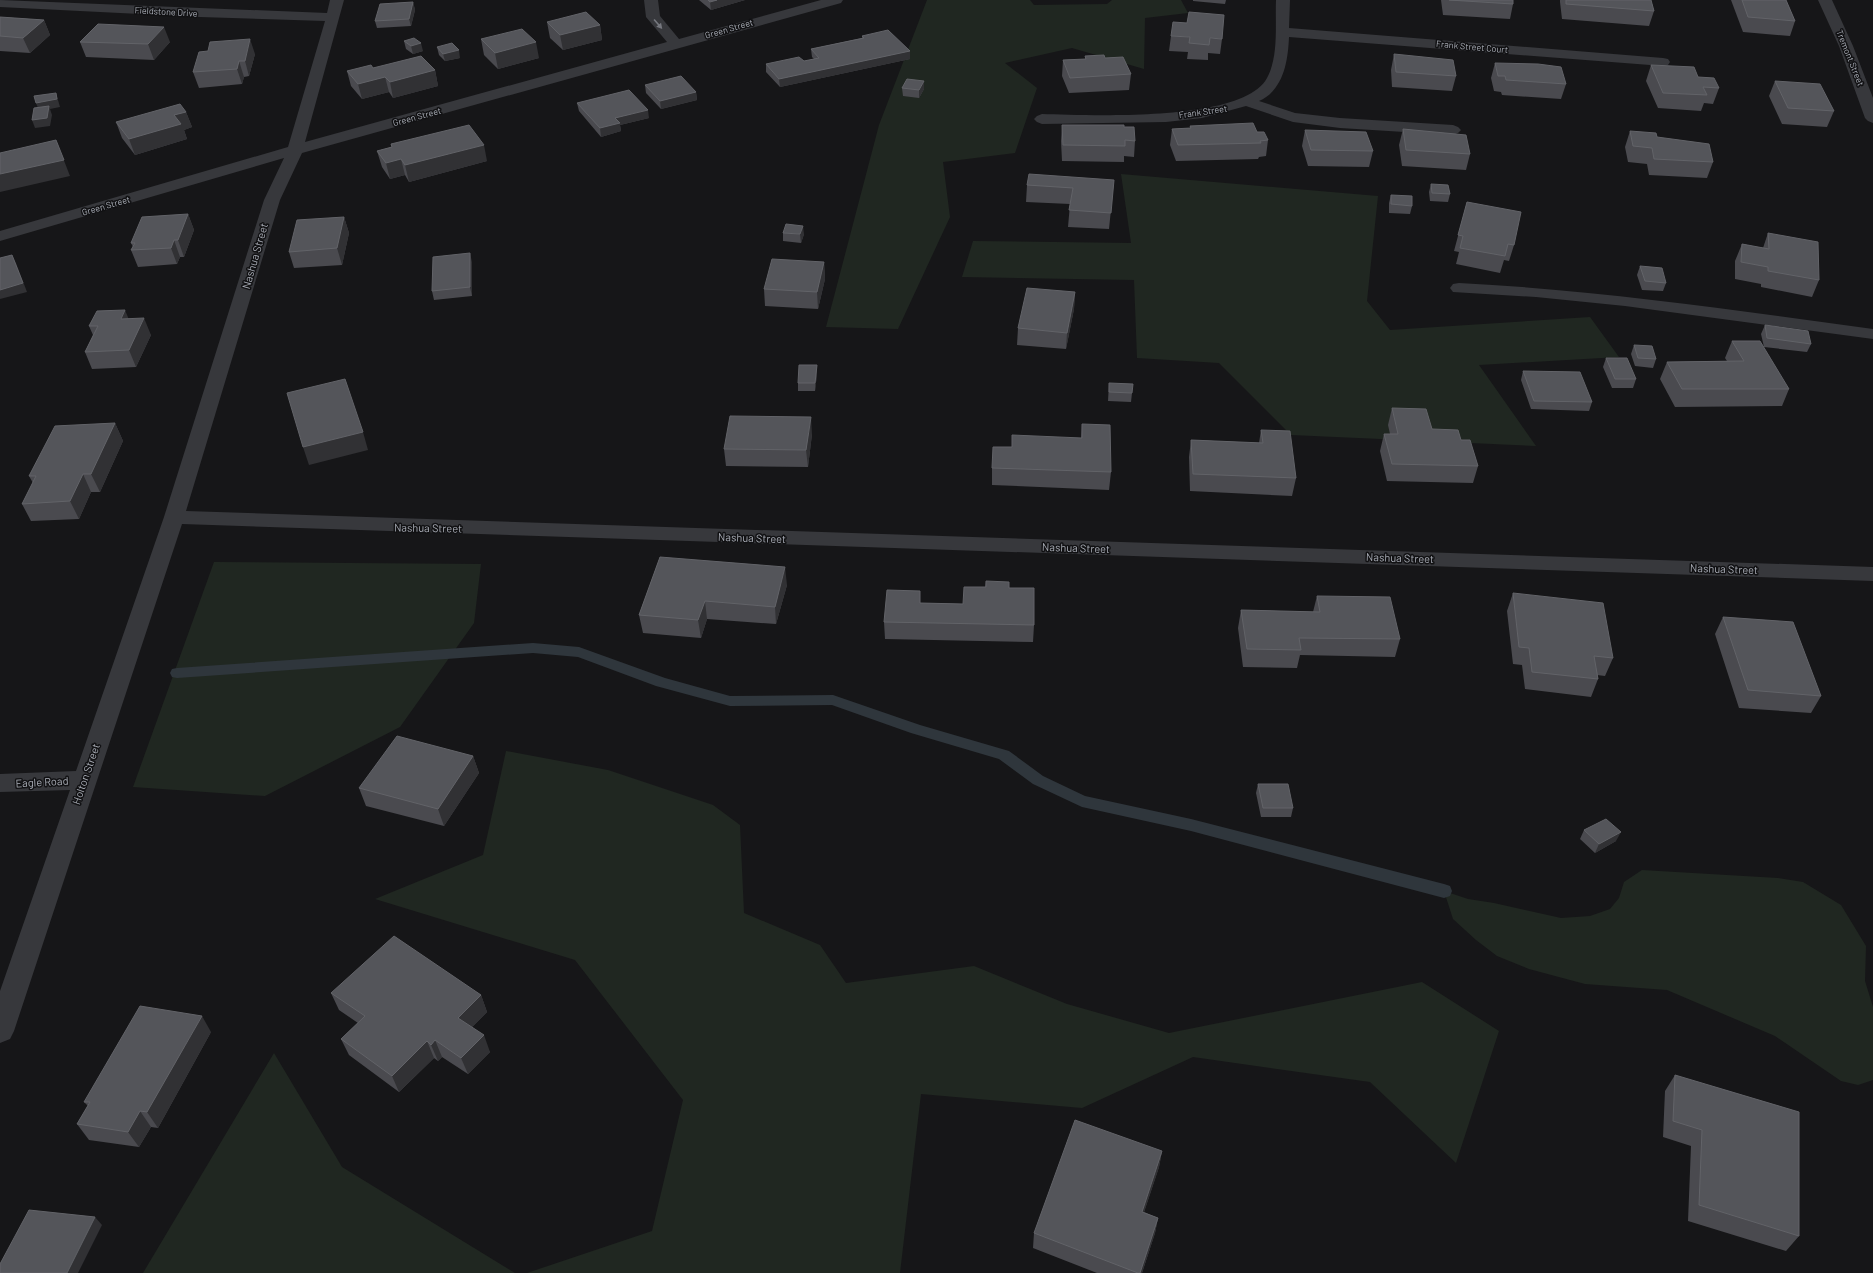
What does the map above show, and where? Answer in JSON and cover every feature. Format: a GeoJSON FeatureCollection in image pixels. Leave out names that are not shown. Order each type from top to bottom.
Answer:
{"type":"FeatureCollection","features":[{"type":"Feature","properties":{"kind":"street","name":"Nashua Street"},"geometry":{"type":"LineString","coordinates":[[337,0],[295,150],[276,189],[268,211],[174,517],[362,526],[586,531],[906,543],[1873,574]]}},
{"type":"Feature","properties":{"kind":"street"},"geometry":{"type":"LineString","coordinates":[[651,0],[653,18],[676,44]]}},
{"type":"Feature","properties":{"kind":"street","name":"Green Street"},"geometry":{"type":"LineString","coordinates":[[0,236],[295,150],[836,0]]}},
{"type":"Feature","properties":{"kind":"street","name":"Frank Street"},"geometry":{"type":"LineString","coordinates":[[1042,119],[1126,119],[1179,116],[1216,111],[1248,102],[1266,89],[1273,81],[1278,66],[1282,32],[1283,0]]}},
{"type":"Feature","properties":{"kind":"street","name":"Tremont Street"},"geometry":{"type":"LineString","coordinates":[[1825,0],[1846,46],[1873,118]]}},
{"type":"Feature","properties":{"kind":"street","name":"Fieldstone Drive"},"geometry":{"type":"LineString","coordinates":[[0,3],[200,13],[333,17]]}},
{"type":"Feature","properties":{"kind":"street","name":"Frank Street Court"},"geometry":{"type":"LineString","coordinates":[[1282,32],[1663,62]]}},
{"type":"Feature","properties":{"kind":"street"},"geometry":{"type":"LineString","coordinates":[[1248,102],[1293,117],[1340,123],[1453,130]]}},
{"type":"Feature","properties":{"kind":"street"},"geometry":{"type":"LineString","coordinates":[[1459,288],[1544,293],[1624,301],[1873,334]]}},
{"type":"Feature","properties":{"kind":"street","name":"Holton Street"},"geometry":{"type":"LineString","coordinates":[[0,1031],[174,517]]}},
{"type":"Feature","properties":{"kind":"street","name":"Eagle Road"},"geometry":{"type":"LineString","coordinates":[[0,784],[84,780]]}},
{"type":"Feature","properties":{"kind":"shaded area"},"geometry":{"type":"Polygon","coordinates":[[[927,0],[1030,0],[1034,5],[1107,4],[1112,0],[1181,0],[1188,13],[1145,18],[1144,69],[1072,48],[1005,63],[1037,88],[1015,153],[943,162],[950,217],[898,329],[826,327],[879,125],[927,0]]]}},
{"type":"Feature","properties":{"kind":"shaded area"},"geometry":{"type":"Polygon","coordinates":[[[1121,174],[1378,196],[1367,301],[1390,330],[1590,317],[1619,357],[1479,365],[1536,446],[1291,435],[1219,363],[1137,358],[1134,280],[962,277],[973,241],[1131,243],[1121,174]]]}},
{"type":"Feature","properties":{"kind":"shaded area"},"geometry":{"type":"Polygon","coordinates":[[[214,562],[481,564],[474,623],[400,727],[265,796],[133,787],[214,562]]]}},
{"type":"Feature","properties":{"kind":"shaded area"},"geometry":{"type":"Polygon","coordinates":[[[506,751],[608,770],[713,805],[740,825],[744,913],[820,945],[846,983],[974,966],[1067,1004],[1169,1033],[1422,982],[1499,1031],[1456,1163],[1370,1082],[1193,1057],[1082,1108],[921,1094],[900,1273],[527,1273],[652,1231],[683,1100],[575,960],[375,899],[483,855],[506,751]]]}},
{"type":"Feature","properties":{"kind":"shaded area"},"geometry":{"type":"Polygon","coordinates":[[[1642,870],[1778,878],[1803,882],[1841,905],[1866,946],[1865,981],[1873,1007],[1873,1080],[1858,1085],[1841,1081],[1775,1036],[1667,990],[1585,984],[1529,969],[1497,956],[1476,940],[1453,919],[1444,891],[1468,899],[1494,903],[1561,918],[1590,916],[1610,909],[1619,898],[1624,882],[1642,870]]]}},
{"type":"Feature","properties":{"kind":"shaded area"},"geometry":{"type":"Polygon","coordinates":[[[274,1053],[342,1167],[515,1273],[143,1273],[274,1053]]]}},
{"type":"Feature","properties":{"kind":"building"},"geometry":{"type":"Polygon","coordinates":[[[1449,0],[1513,0],[1513,4],[1449,0]]]}},
{"type":"Feature","properties":{"kind":"building"},"geometry":{"type":"Polygon","coordinates":[[[1566,0],[1651,0],[1654,11],[1566,4],[1566,0]]]}},
{"type":"Feature","properties":{"kind":"building"},"geometry":{"type":"Polygon","coordinates":[[[1742,0],[1786,0],[1795,21],[1748,17],[1742,0]]]}},
{"type":"Feature","properties":{"kind":"building"},"geometry":{"type":"Polygon","coordinates":[[[413,2],[409,19],[375,21],[380,4],[413,2]]]}},
{"type":"Feature","properties":{"kind":"building"},"geometry":{"type":"Polygon","coordinates":[[[586,12],[600,25],[560,35],[547,22],[586,12]]]}},
{"type":"Feature","properties":{"kind":"building"},"geometry":{"type":"Polygon","coordinates":[[[1189,12],[1224,15],[1222,39],[1210,38],[1209,45],[1189,43],[1190,37],[1171,36],[1173,22],[1187,23],[1189,12]]]}},
{"type":"Feature","properties":{"kind":"building"},"geometry":{"type":"Polygon","coordinates":[[[0,17],[44,20],[23,38],[0,36],[0,17]]]}},
{"type":"Feature","properties":{"kind":"building"},"geometry":{"type":"Polygon","coordinates":[[[98,24],[164,27],[148,44],[80,42],[98,24]]]}},
{"type":"Feature","properties":{"kind":"building"},"geometry":{"type":"Polygon","coordinates":[[[522,29],[536,42],[495,53],[481,39],[522,29]]]}},
{"type":"Feature","properties":{"kind":"building"},"geometry":{"type":"Polygon","coordinates":[[[888,30],[910,51],[779,79],[766,64],[799,57],[804,61],[819,58],[811,49],[864,38],[862,36],[888,30]]]}},
{"type":"Feature","properties":{"kind":"building"},"geometry":{"type":"Polygon","coordinates":[[[414,38],[421,43],[411,46],[404,41],[414,38]]]}},
{"type":"Feature","properties":{"kind":"building"},"geometry":{"type":"Polygon","coordinates":[[[250,39],[245,61],[239,61],[237,69],[193,72],[199,52],[208,51],[210,42],[250,39]]]}},
{"type":"Feature","properties":{"kind":"building"},"geometry":{"type":"Polygon","coordinates":[[[452,43],[459,50],[443,54],[437,47],[452,43]]]}},
{"type":"Feature","properties":{"kind":"building"},"geometry":{"type":"Polygon","coordinates":[[[1394,54],[1453,60],[1456,76],[1396,72],[1394,54]]]}},
{"type":"Feature","properties":{"kind":"building"},"geometry":{"type":"Polygon","coordinates":[[[1104,55],[1105,58],[1123,57],[1131,74],[1070,78],[1063,60],[1086,59],[1085,56],[1104,55]]]}},
{"type":"Feature","properties":{"kind":"building"},"geometry":{"type":"Polygon","coordinates":[[[421,56],[435,70],[390,82],[385,77],[358,84],[347,71],[371,65],[373,68],[421,56]]]}},
{"type":"Feature","properties":{"kind":"building"},"geometry":{"type":"Polygon","coordinates":[[[1495,63],[1538,64],[1561,67],[1566,84],[1506,80],[1505,76],[1498,76],[1495,63]]]}},
{"type":"Feature","properties":{"kind":"building"},"geometry":{"type":"Polygon","coordinates":[[[1651,65],[1694,67],[1698,77],[1714,78],[1719,88],[1703,87],[1707,95],[1663,93],[1651,65]]]}},
{"type":"Feature","properties":{"kind":"building"},"geometry":{"type":"Polygon","coordinates":[[[681,76],[696,92],[660,101],[645,85],[681,76]]]}},
{"type":"Feature","properties":{"kind":"building"},"geometry":{"type":"Polygon","coordinates":[[[907,79],[924,81],[919,90],[902,88],[907,79]]]}},
{"type":"Feature","properties":{"kind":"building"},"geometry":{"type":"Polygon","coordinates":[[[1775,81],[1820,84],[1834,111],[1788,108],[1775,81]]]}},
{"type":"Feature","properties":{"kind":"building"},"geometry":{"type":"Polygon","coordinates":[[[629,90],[648,110],[615,118],[620,123],[600,128],[577,103],[629,90]]]}},
{"type":"Feature","properties":{"kind":"building"},"geometry":{"type":"Polygon","coordinates":[[[56,93],[57,99],[36,103],[34,96],[56,93]]]}},
{"type":"Feature","properties":{"kind":"building"},"geometry":{"type":"Polygon","coordinates":[[[180,104],[186,112],[174,115],[181,124],[129,139],[116,122],[180,104]]]}},
{"type":"Feature","properties":{"kind":"building"},"geometry":{"type":"Polygon","coordinates":[[[49,106],[47,118],[32,120],[34,108],[49,106]]]}},
{"type":"Feature","properties":{"kind":"building"},"geometry":{"type":"Polygon","coordinates":[[[1253,123],[1257,132],[1264,132],[1268,140],[1260,141],[1261,143],[1178,145],[1172,129],[1191,128],[1190,126],[1253,123]]]}},
{"type":"Feature","properties":{"kind":"building"},"geometry":{"type":"Polygon","coordinates":[[[469,125],[484,145],[405,165],[401,159],[386,163],[377,151],[392,147],[391,144],[469,125]]]}},
{"type":"Feature","properties":{"kind":"building"},"geometry":{"type":"Polygon","coordinates":[[[1062,125],[1124,125],[1124,127],[1134,127],[1135,141],[1125,140],[1125,146],[1063,145],[1062,125]]]}},
{"type":"Feature","properties":{"kind":"building"},"geometry":{"type":"Polygon","coordinates":[[[1403,129],[1466,135],[1470,154],[1406,150],[1403,129]]]}},
{"type":"Feature","properties":{"kind":"building"},"geometry":{"type":"Polygon","coordinates":[[[1305,130],[1366,132],[1373,151],[1311,150],[1305,130]]]}},
{"type":"Feature","properties":{"kind":"building"},"geometry":{"type":"Polygon","coordinates":[[[1630,131],[1656,133],[1657,137],[1709,144],[1713,162],[1654,159],[1652,148],[1633,146],[1630,131]]]}},
{"type":"Feature","properties":{"kind":"building"},"geometry":{"type":"Polygon","coordinates":[[[56,140],[64,160],[0,174],[0,153],[56,140]]]}},
{"type":"Feature","properties":{"kind":"building"},"geometry":{"type":"Polygon","coordinates":[[[1029,174],[1114,180],[1111,213],[1069,210],[1073,188],[1027,185],[1029,174]]]}},
{"type":"Feature","properties":{"kind":"building"},"geometry":{"type":"Polygon","coordinates":[[[1431,184],[1448,185],[1450,194],[1432,193],[1431,184]]]}},
{"type":"Feature","properties":{"kind":"building"},"geometry":{"type":"Polygon","coordinates":[[[1391,195],[1412,196],[1412,206],[1391,204],[1391,195]]]}},
{"type":"Feature","properties":{"kind":"building"},"geometry":{"type":"Polygon","coordinates":[[[1467,202],[1521,212],[1514,245],[1508,244],[1505,256],[1460,248],[1463,236],[1458,235],[1467,202]]]}},
{"type":"Feature","properties":{"kind":"building"},"geometry":{"type":"Polygon","coordinates":[[[188,214],[178,240],[174,240],[171,248],[131,250],[135,243],[131,243],[142,217],[188,214]]]}},
{"type":"Feature","properties":{"kind":"building"},"geometry":{"type":"Polygon","coordinates":[[[344,217],[337,248],[289,252],[297,220],[344,217]]]}},
{"type":"Feature","properties":{"kind":"building"},"geometry":{"type":"Polygon","coordinates":[[[786,224],[803,226],[800,234],[783,233],[786,224]]]}},
{"type":"Feature","properties":{"kind":"building"},"geometry":{"type":"Polygon","coordinates":[[[1768,233],[1818,242],[1819,280],[1768,271],[1768,267],[1741,262],[1742,244],[1769,249],[1768,233]]]}},
{"type":"Feature","properties":{"kind":"building"},"geometry":{"type":"Polygon","coordinates":[[[470,253],[470,287],[432,291],[433,257],[470,253]]]}},
{"type":"Feature","properties":{"kind":"building"},"geometry":{"type":"Polygon","coordinates":[[[12,255],[23,283],[0,290],[0,258],[12,255]]]}},
{"type":"Feature","properties":{"kind":"building"},"geometry":{"type":"Polygon","coordinates":[[[772,259],[824,262],[817,292],[764,289],[772,259]]]}},
{"type":"Feature","properties":{"kind":"building"},"geometry":{"type":"Polygon","coordinates":[[[1640,266],[1662,268],[1666,283],[1645,281],[1640,266]]]}},
{"type":"Feature","properties":{"kind":"building"},"geometry":{"type":"Polygon","coordinates":[[[1027,288],[1075,292],[1067,333],[1018,328],[1027,288]]]}},
{"type":"Feature","properties":{"kind":"building"},"geometry":{"type":"Polygon","coordinates":[[[125,310],[121,319],[144,318],[129,350],[85,352],[98,326],[89,326],[97,311],[125,310]]]}},
{"type":"Feature","properties":{"kind":"building"},"geometry":{"type":"Polygon","coordinates":[[[1765,325],[1808,331],[1811,344],[1767,338],[1765,325]]]}},
{"type":"Feature","properties":{"kind":"building"},"geometry":{"type":"Polygon","coordinates":[[[1732,341],[1760,341],[1789,389],[1682,389],[1667,362],[1744,361],[1732,341]]]}},
{"type":"Feature","properties":{"kind":"building"},"geometry":{"type":"Polygon","coordinates":[[[1634,345],[1652,346],[1656,359],[1638,358],[1634,345]]]}},
{"type":"Feature","properties":{"kind":"building"},"geometry":{"type":"Polygon","coordinates":[[[1606,358],[1627,358],[1636,379],[1615,379],[1606,358]]]}},
{"type":"Feature","properties":{"kind":"building"},"geometry":{"type":"Polygon","coordinates":[[[799,365],[817,365],[815,383],[798,383],[799,365]]]}},
{"type":"Feature","properties":{"kind":"building"},"geometry":{"type":"Polygon","coordinates":[[[1523,371],[1580,372],[1592,402],[1534,401],[1523,371]]]}},
{"type":"Feature","properties":{"kind":"building"},"geometry":{"type":"Polygon","coordinates":[[[345,379],[363,432],[303,447],[287,393],[345,379]]]}},
{"type":"Feature","properties":{"kind":"building"},"geometry":{"type":"Polygon","coordinates":[[[1109,383],[1133,384],[1132,393],[1109,392],[1109,383]]]}},
{"type":"Feature","properties":{"kind":"building"},"geometry":{"type":"Polygon","coordinates":[[[1392,408],[1426,409],[1432,429],[1458,430],[1461,440],[1470,440],[1478,466],[1392,464],[1384,434],[1398,434],[1392,408]]]}},
{"type":"Feature","properties":{"kind":"building"},"geometry":{"type":"Polygon","coordinates":[[[730,416],[811,417],[806,450],[724,449],[730,416]]]}},
{"type":"Feature","properties":{"kind":"building"},"geometry":{"type":"Polygon","coordinates":[[[115,423],[91,474],[83,474],[70,501],[22,504],[36,476],[29,476],[55,426],[115,423]]]}},
{"type":"Feature","properties":{"kind":"building"},"geometry":{"type":"Polygon","coordinates":[[[1082,424],[1110,425],[1111,472],[992,468],[993,447],[1012,447],[1012,435],[1082,438],[1082,424]]]}},
{"type":"Feature","properties":{"kind":"building"},"geometry":{"type":"Polygon","coordinates":[[[1261,430],[1290,431],[1296,478],[1193,474],[1191,440],[1263,443],[1261,430]]]}},
{"type":"Feature","properties":{"kind":"building"},"geometry":{"type":"Polygon","coordinates":[[[660,557],[785,567],[775,607],[705,601],[698,620],[639,615],[660,557]]]}},
{"type":"Feature","properties":{"kind":"building"},"geometry":{"type":"Polygon","coordinates":[[[986,581],[1009,582],[1009,588],[1034,588],[1034,625],[884,622],[887,590],[920,591],[920,603],[963,604],[964,587],[986,587],[986,581]]]}},
{"type":"Feature","properties":{"kind":"building"},"geometry":{"type":"Polygon","coordinates":[[[1513,593],[1603,603],[1613,658],[1594,656],[1598,679],[1532,672],[1529,648],[1519,647],[1513,593]]]}},
{"type":"Feature","properties":{"kind":"building"},"geometry":{"type":"Polygon","coordinates":[[[1317,596],[1390,597],[1400,639],[1299,638],[1301,650],[1247,649],[1241,610],[1320,612],[1317,596]]]}},
{"type":"Feature","properties":{"kind":"building"},"geometry":{"type":"Polygon","coordinates":[[[1723,617],[1793,622],[1821,696],[1748,690],[1723,617]]]}},
{"type":"Feature","properties":{"kind":"building"},"geometry":{"type":"Polygon","coordinates":[[[397,736],[473,756],[438,809],[359,788],[397,736]]]}},
{"type":"Feature","properties":{"kind":"building"},"geometry":{"type":"Polygon","coordinates":[[[1258,784],[1288,784],[1293,808],[1263,808],[1258,784]]]}},
{"type":"Feature","properties":{"kind":"building"},"geometry":{"type":"Polygon","coordinates":[[[1606,819],[1621,832],[1599,844],[1584,830],[1606,819]]]}},
{"type":"Feature","properties":{"kind":"building"},"geometry":{"type":"Polygon","coordinates":[[[394,936],[481,995],[458,1018],[484,1035],[461,1058],[435,1040],[431,1045],[427,1041],[392,1076],[341,1039],[365,1016],[331,993],[394,936]]]}},
{"type":"Feature","properties":{"kind":"building"},"geometry":{"type":"Polygon","coordinates":[[[140,1006],[202,1016],[147,1112],[140,1111],[128,1132],[77,1124],[90,1102],[84,1102],[140,1006]]]}},
{"type":"Feature","properties":{"kind":"building"},"geometry":{"type":"Polygon","coordinates":[[[1675,1075],[1799,1112],[1799,1236],[1699,1205],[1702,1130],[1673,1121],[1675,1075]]]}},
{"type":"Feature","properties":{"kind":"building"},"geometry":{"type":"Polygon","coordinates":[[[1075,1120],[1162,1151],[1142,1212],[1158,1218],[1140,1273],[1034,1233],[1075,1120]]]}},
{"type":"Feature","properties":{"kind":"building"},"geometry":{"type":"Polygon","coordinates":[[[29,1210],[95,1217],[67,1273],[0,1273],[0,1264],[29,1210]]]}},
{"type":"Feature","properties":{"kind":"waterway"},"geometry":{"type":"LineString","coordinates":[[177,673],[533,648],[579,652],[661,682],[730,701],[833,700],[916,729],[1004,755],[1038,780],[1082,801],[1191,825],[1444,891]]}}]}
